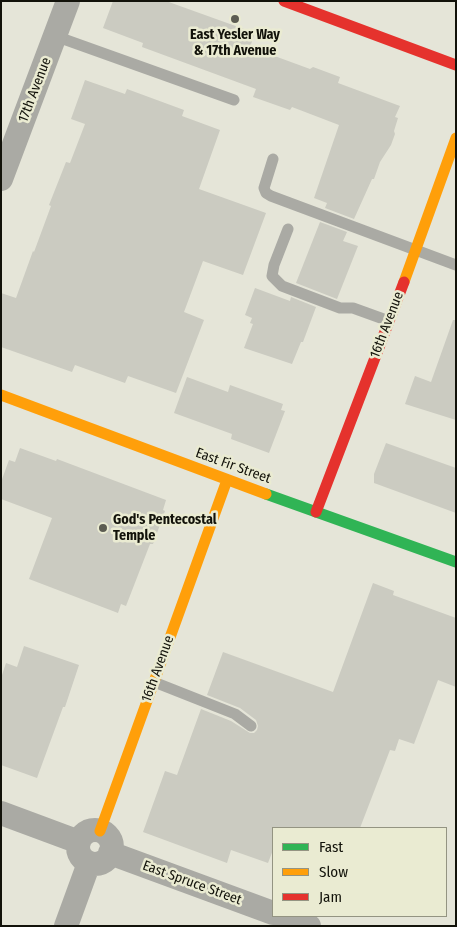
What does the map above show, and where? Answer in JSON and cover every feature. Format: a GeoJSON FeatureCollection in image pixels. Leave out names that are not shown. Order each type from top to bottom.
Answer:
{"type":"FeatureCollection","features":[{"type":"Feature","properties":{"kind":"street","name":"17th Avenue"},"geometry":{"type":"LineString","coordinates":[[2,175],[68,1]]}},
{"type":"Feature","properties":{"kind":"street"},"geometry":{"type":"LineString","coordinates":[[284,1],[456,65]]}},
{"type":"Feature","properties":{"kind":"street","name":"16th Avenue"},"geometry":{"type":"LineString","coordinates":[[316,512],[416,250],[456,138]]}},
{"type":"Feature","properties":{"kind":"street","name":"East Fir Street"},"geometry":{"type":"LineString","coordinates":[[1,395],[227,480],[456,562]]}},
{"type":"Feature","properties":{"kind":"street","name":"16th Avenue"},"geometry":{"type":"LineString","coordinates":[[66,926],[227,480]]}},
{"type":"Feature","properties":{"kind":"street","name":"East Spruce Street"},"geometry":{"type":"LineString","coordinates":[[1,813],[272,913]]}},
{"type":"Feature","properties":{"kind":"street"},"geometry":{"type":"LineString","coordinates":[[285,917],[309,926]]}},
{"type":"Feature","properties":{"kind":"lane"},"geometry":{"type":"LineString","coordinates":[[55,36],[234,100]]}},
{"type":"Feature","properties":{"kind":"lane"},"geometry":{"type":"LineString","coordinates":[[274,159],[264,188],[272,196],[456,265]]}},
{"type":"Feature","properties":{"kind":"lane"},"geometry":{"type":"LineString","coordinates":[[288,230],[274,265],[272,276],[282,286],[340,308],[353,308],[389,321]]}},
{"type":"Feature","properties":{"kind":"lane"},"geometry":{"type":"LineString","coordinates":[[154,682],[235,714],[252,726]]}},
{"type":"Feature","properties":{"kind":"building"},"geometry":{"type":"Polygon","coordinates":[[[113,1],[166,1],[255,33],[250,47],[310,69],[313,67],[340,77],[338,83],[400,106],[395,117],[398,118],[391,145],[380,162],[374,179],[372,179],[354,219],[325,208],[327,203],[314,198],[339,125],[292,107],[290,110],[253,97],[256,89],[142,47],[143,43],[103,28],[113,1]]]}},
{"type":"Feature","properties":{"kind":"building"},"geometry":{"type":"Polygon","coordinates":[[[85,80],[125,94],[127,89],[184,110],[182,116],[220,130],[199,189],[266,213],[243,275],[203,261],[184,312],[204,320],[176,393],[128,376],[125,383],[75,365],[72,372],[1,347],[1,293],[16,298],[66,162],[70,163],[85,124],[71,119],[85,80]]]}},
{"type":"Feature","properties":{"kind":"building"},"geometry":{"type":"Polygon","coordinates":[[[320,222],[347,232],[343,241],[358,246],[337,299],[296,283],[320,222]]]}},
{"type":"Feature","properties":{"kind":"building"},"geometry":{"type":"Polygon","coordinates":[[[255,288],[290,301],[291,297],[316,307],[303,342],[301,342],[292,364],[244,348],[253,324],[250,323],[252,318],[245,315],[255,288]]]}},
{"type":"Feature","properties":{"kind":"building"},"geometry":{"type":"Polygon","coordinates":[[[453,320],[456,320],[456,420],[405,404],[415,376],[431,382],[453,320]]]}},
{"type":"Feature","properties":{"kind":"building"},"geometry":{"type":"Polygon","coordinates":[[[187,377],[228,392],[230,385],[283,404],[281,410],[285,411],[269,453],[231,439],[232,434],[174,413],[187,377]]]}},
{"type":"Feature","properties":{"kind":"building"},"geometry":{"type":"Polygon","coordinates":[[[386,443],[456,468],[456,513],[374,483],[374,474],[386,443]]]}},
{"type":"Feature","properties":{"kind":"building","name":"God's Pentecostal Temple"},"geometry":{"type":"Polygon","coordinates":[[[20,448],[56,461],[57,459],[166,500],[163,510],[165,511],[153,544],[150,544],[126,606],[121,604],[118,613],[29,579],[52,518],[1,499],[1,482],[9,460],[15,462],[20,448]]]}},
{"type":"Feature","properties":{"kind":"building"},"geometry":{"type":"Polygon","coordinates":[[[373,583],[394,591],[393,595],[456,618],[456,687],[438,680],[414,744],[399,739],[395,751],[390,750],[360,827],[272,827],[272,853],[268,863],[231,850],[227,863],[143,832],[165,771],[177,775],[201,709],[231,721],[250,733],[254,733],[257,730],[256,720],[240,708],[207,695],[223,652],[333,692],[373,583]]]}},
{"type":"Feature","properties":{"kind":"building"},"geometry":{"type":"Polygon","coordinates":[[[24,646],[79,665],[65,707],[63,707],[37,778],[1,765],[1,678],[6,663],[17,667],[24,646]]]}},
{"type":"Feature","properties":{"kind":"traffic: fast"},"geometry":{"type":"LineString","coordinates":[[266,494],[456,562]]}},
{"type":"Feature","properties":{"kind":"traffic: slow"},"geometry":{"type":"LineString","coordinates":[[404,282],[456,138]]}},
{"type":"Feature","properties":{"kind":"traffic: slow"},"geometry":{"type":"LineString","coordinates":[[1,395],[266,494]]}},
{"type":"Feature","properties":{"kind":"traffic: slow"},"geometry":{"type":"LineString","coordinates":[[100,831],[227,480]]}},
{"type":"Feature","properties":{"kind":"traffic: jam"},"geometry":{"type":"LineString","coordinates":[[284,1],[456,65]]}},
{"type":"Feature","properties":{"kind":"traffic: jam"},"geometry":{"type":"LineString","coordinates":[[316,512],[404,282]]}},
{"type":"Feature","properties":{"kind":"place","name":"East Yesler Way & 17th Avenue"},"geometry":{"type":"Point","coordinates":[235,19]}},
{"type":"Feature","properties":{"kind":"place","name":"God's Pentecostal Temple"},"geometry":{"type":"Point","coordinates":[103,528]}}]}
